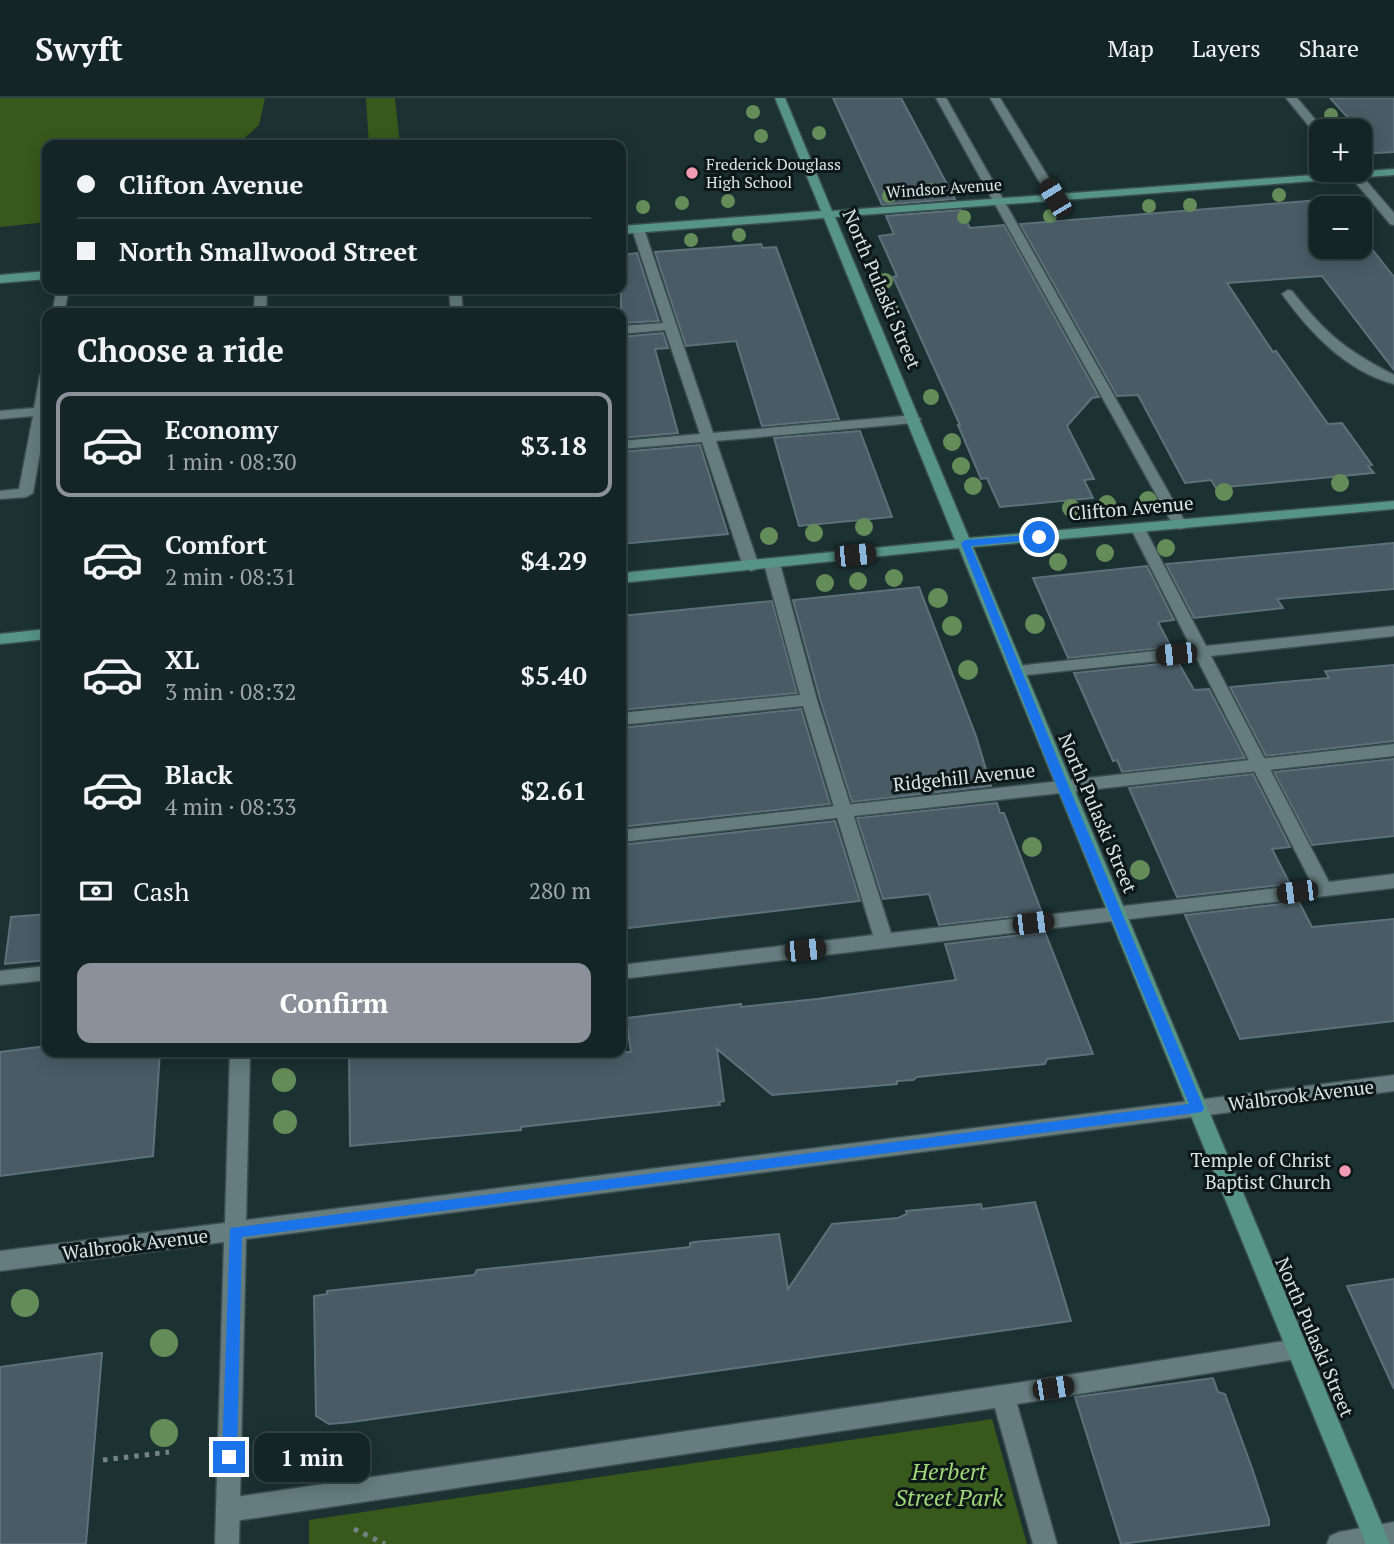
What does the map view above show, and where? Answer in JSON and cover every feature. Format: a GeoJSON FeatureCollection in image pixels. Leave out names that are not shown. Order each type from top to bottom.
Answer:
{"type":"FeatureCollection","features":[{"type":"Feature","properties":{"kind":"street","name":"North Pulaski Street"},"geometry":{"type":"LineString","coordinates":[[780,98],[1297,1349],[1382,1538]]}},
{"type":"Feature","properties":{"kind":"street"},"geometry":{"type":"LineString","coordinates":[[941,98],[1180,525]]}},
{"type":"Feature","properties":{"kind":"street"},"geometry":{"type":"LineString","coordinates":[[996,98],[1055,198]]}},
{"type":"Feature","properties":{"kind":"street"},"geometry":{"type":"LineString","coordinates":[[1291,98],[1309,120]]}},
{"type":"Feature","properties":{"kind":"street","name":"Windsor Avenue"},"geometry":{"type":"LineString","coordinates":[[1372,172],[1394,172]]}},
{"type":"Feature","properties":{"kind":"street","name":"Windsor Avenue"},"geometry":{"type":"LineString","coordinates":[[626,230],[1055,198],[1309,176]]}},
{"type":"Feature","properties":{"kind":"street"},"geometry":{"type":"LineString","coordinates":[[1361,182],[1394,221]]}},
{"type":"Feature","properties":{"kind":"street"},"geometry":{"type":"LineString","coordinates":[[638,229],[751,566]]}},
{"type":"Feature","properties":{"kind":"street"},"geometry":{"type":"LineString","coordinates":[[0,279],[42,275]]}},
{"type":"Feature","properties":{"kind":"street"},"geometry":{"type":"LineString","coordinates":[[1289,294],[1316,330],[1349,357],[1394,380]]}},
{"type":"Feature","properties":{"kind":"street"},"geometry":{"type":"LineString","coordinates":[[626,330],[671,326]]}},
{"type":"Feature","properties":{"kind":"street"},"geometry":{"type":"LineString","coordinates":[[0,495],[26,492],[42,405]]}},
{"type":"Feature","properties":{"kind":"street"},"geometry":{"type":"LineString","coordinates":[[0,415],[41,411]]}},
{"type":"Feature","properties":{"kind":"street"},"geometry":{"type":"LineString","coordinates":[[626,445],[914,419]]}},
{"type":"Feature","properties":{"kind":"street","name":"Clifton Avenue"},"geometry":{"type":"LineString","coordinates":[[626,578],[965,543],[1394,506]]}},
{"type":"Feature","properties":{"kind":"street"},"geometry":{"type":"LineString","coordinates":[[1138,529],[1324,889]]}},
{"type":"Feature","properties":{"kind":"street"},"geometry":{"type":"LineString","coordinates":[[772,564],[808,700],[884,941]]}},
{"type":"Feature","properties":{"kind":"street"},"geometry":{"type":"LineString","coordinates":[[1017,671],[1394,631]]}},
{"type":"Feature","properties":{"kind":"street"},"geometry":{"type":"LineString","coordinates":[[0,639],[42,635]]}},
{"type":"Feature","properties":{"kind":"street"},"geometry":{"type":"LineString","coordinates":[[626,718],[808,700]]}},
{"type":"Feature","properties":{"kind":"street","name":"Ridgehill Avenue"},"geometry":{"type":"LineString","coordinates":[[626,835],[1394,750]]}},
{"type":"Feature","properties":{"kind":"street"},"geometry":{"type":"LineString","coordinates":[[626,971],[1394,881]]}},
{"type":"Feature","properties":{"kind":"street"},"geometry":{"type":"LineString","coordinates":[[0,978],[42,974]]}},
{"type":"Feature","properties":{"kind":"street"},"geometry":{"type":"LineString","coordinates":[[227,1544],[240,1057]]}},
{"type":"Feature","properties":{"kind":"street","name":"Walbrook Avenue"},"geometry":{"type":"LineString","coordinates":[[0,1261],[1394,1083]]}},
{"type":"Feature","properties":{"kind":"street"},"geometry":{"type":"LineString","coordinates":[[228,1510],[1003,1396],[1297,1349]]}},
{"type":"Feature","properties":{"kind":"street"},"geometry":{"type":"LineString","coordinates":[[1003,1396],[1045,1544]]}},
{"type":"Feature","properties":{"kind":"street"},"geometry":{"type":"LineString","coordinates":[[1339,1544],[1382,1538]]}},
{"type":"Feature","properties":{"kind":"path"},"geometry":{"type":"LineString","coordinates":[[103,1460],[169,1452]]}},
{"type":"Feature","properties":{"kind":"green space"},"geometry":{"type":"Polygon","coordinates":[[[0,98],[265,98],[259,125],[242,140],[42,140],[42,223],[0,227],[0,98]]]}},
{"type":"Feature","properties":{"kind":"green space"},"geometry":{"type":"Polygon","coordinates":[[[366,98],[395,98],[399,140],[369,140],[366,98]]]}},
{"type":"Feature","properties":{"kind":"green space","name":"Herbert Street Park"},"geometry":{"type":"Polygon","coordinates":[[[992,1419],[1027,1544],[309,1544],[309,1520],[992,1419]]]}},
{"type":"Feature","properties":{"kind":"building"},"geometry":{"type":"Polygon","coordinates":[[[833,98],[901,98],[955,199],[882,205],[833,98]]]}},
{"type":"Feature","properties":{"kind":"building"},"geometry":{"type":"Polygon","coordinates":[[[1330,98],[1394,98],[1394,152],[1372,153],[1372,119],[1349,119],[1330,98]]]}},
{"type":"Feature","properties":{"kind":"building"},"geometry":{"type":"Polygon","coordinates":[[[1309,201],[1309,259],[1372,259],[1372,249],[1394,277],[1394,370],[1322,276],[1227,283],[1273,352],[1276,351],[1328,424],[1342,423],[1372,465],[1368,466],[1374,473],[1216,488],[1211,480],[1185,483],[1138,395],[1117,396],[1020,224],[1309,201]]]}},
{"type":"Feature","properties":{"kind":"building"},"geometry":{"type":"Polygon","coordinates":[[[961,210],[970,228],[1004,225],[1099,397],[1092,398],[1067,426],[1094,479],[1084,480],[1093,498],[1000,507],[987,478],[981,479],[960,425],[893,277],[897,276],[879,236],[894,234],[886,216],[961,210]]]}},
{"type":"Feature","properties":{"kind":"building"},"geometry":{"type":"Polygon","coordinates":[[[761,244],[763,248],[776,247],[839,419],[762,426],[736,341],[686,346],[655,252],[761,244]]]}},
{"type":"Feature","properties":{"kind":"building"},"geometry":{"type":"Polygon","coordinates":[[[637,253],[659,321],[626,323],[626,308],[621,308],[621,294],[626,294],[626,254],[637,253]]]}},
{"type":"Feature","properties":{"kind":"building"},"geometry":{"type":"Polygon","coordinates":[[[663,333],[668,348],[655,349],[678,433],[626,438],[626,337],[663,333]]]}},
{"type":"Feature","properties":{"kind":"building"},"geometry":{"type":"Polygon","coordinates":[[[860,431],[892,517],[799,526],[774,438],[860,431]]]}},
{"type":"Feature","properties":{"kind":"building"},"geometry":{"type":"Polygon","coordinates":[[[700,445],[728,534],[626,544],[626,452],[700,445]]]}},
{"type":"Feature","properties":{"kind":"building"},"geometry":{"type":"Polygon","coordinates":[[[1394,543],[1394,589],[1277,599],[1283,608],[1194,618],[1166,564],[1394,543]]]}},
{"type":"Feature","properties":{"kind":"building"},"geometry":{"type":"Polygon","coordinates":[[[1147,566],[1174,620],[1158,622],[1171,647],[1068,658],[1033,578],[1147,566]]]}},
{"type":"Feature","properties":{"kind":"building"},"geometry":{"type":"Polygon","coordinates":[[[919,587],[976,736],[991,786],[852,802],[793,600],[919,587]]]}},
{"type":"Feature","properties":{"kind":"building"},"geometry":{"type":"Polygon","coordinates":[[[772,601],[797,693],[626,710],[626,616],[772,601]]]}},
{"type":"Feature","properties":{"kind":"building"},"geometry":{"type":"Polygon","coordinates":[[[1178,662],[1194,690],[1209,689],[1245,758],[1122,772],[1117,760],[1113,761],[1074,673],[1178,662]]]}},
{"type":"Feature","properties":{"kind":"building"},"geometry":{"type":"Polygon","coordinates":[[[1394,665],[1394,741],[1266,756],[1230,687],[1329,678],[1325,671],[1394,665]]]}},
{"type":"Feature","properties":{"kind":"building"},"geometry":{"type":"Polygon","coordinates":[[[801,709],[830,804],[626,826],[626,727],[801,709]]]}},
{"type":"Feature","properties":{"kind":"building"},"geometry":{"type":"Polygon","coordinates":[[[1394,759],[1394,836],[1312,845],[1274,772],[1394,759]]]}},
{"type":"Feature","properties":{"kind":"building"},"geometry":{"type":"Polygon","coordinates":[[[1253,774],[1290,847],[1272,849],[1290,884],[1177,897],[1129,788],[1253,774]]]}},
{"type":"Feature","properties":{"kind":"building"},"geometry":{"type":"Polygon","coordinates":[[[997,803],[1000,813],[1004,813],[1042,913],[939,925],[929,894],[883,899],[857,818],[997,803]]]}},
{"type":"Feature","properties":{"kind":"building"},"geometry":{"type":"Polygon","coordinates":[[[835,821],[860,901],[626,928],[626,844],[835,821]]]}},
{"type":"Feature","properties":{"kind":"building"},"geometry":{"type":"Polygon","coordinates":[[[1299,902],[1312,927],[1394,919],[1394,1021],[1240,1039],[1185,915],[1299,902]]]}},
{"type":"Feature","properties":{"kind":"building"},"geometry":{"type":"Polygon","coordinates":[[[42,914],[42,960],[5,964],[11,917],[42,914]]]}},
{"type":"Feature","properties":{"kind":"building"},"geometry":{"type":"Polygon","coordinates":[[[1045,932],[1093,1054],[1047,1059],[1045,1064],[917,1077],[913,1080],[897,1081],[897,1084],[772,1095],[717,1049],[724,1101],[719,1102],[720,1105],[521,1127],[521,1130],[350,1146],[349,1057],[626,1057],[626,1052],[631,1052],[626,1018],[741,1004],[741,1007],[817,999],[956,980],[945,944],[1045,932]]]}},
{"type":"Feature","properties":{"kind":"building"},"geometry":{"type":"Polygon","coordinates":[[[42,1047],[42,1057],[160,1057],[153,1156],[0,1176],[0,1052],[42,1047]]]}},
{"type":"Feature","properties":{"kind":"building"},"geometry":{"type":"Polygon","coordinates":[[[1035,1202],[1071,1321],[352,1422],[329,1424],[316,1416],[314,1296],[327,1294],[327,1291],[474,1275],[477,1270],[690,1247],[690,1243],[694,1242],[779,1234],[788,1289],[832,1224],[898,1218],[907,1214],[906,1211],[981,1204],[982,1209],[1035,1202]]]}},
{"type":"Feature","properties":{"kind":"building"},"geometry":{"type":"Polygon","coordinates":[[[1394,1279],[1394,1389],[1347,1286],[1394,1279]]]}},
{"type":"Feature","properties":{"kind":"building"},"geometry":{"type":"Polygon","coordinates":[[[102,1353],[86,1544],[0,1544],[0,1367],[102,1353]]]}},
{"type":"Feature","properties":{"kind":"building"},"geometry":{"type":"Polygon","coordinates":[[[1213,1378],[1218,1392],[1225,1394],[1269,1525],[1121,1544],[1075,1397],[1213,1378]]]}},
{"type":"Feature","properties":{"kind":"place","name":"Frederick Douglass High School"},"geometry":{"type":"Point","coordinates":[692,173]}},
{"type":"Feature","properties":{"kind":"place","name":"Temple of Christ Baptist Church"},"geometry":{"type":"Point","coordinates":[1345,1171]}},
{"type":"Feature","properties":{"kind":"route"},"geometry":{"type":"LineString","coordinates":[[229,1457],[235,1232],[1197,1108],[965,543],[1039,537]]}}]}
